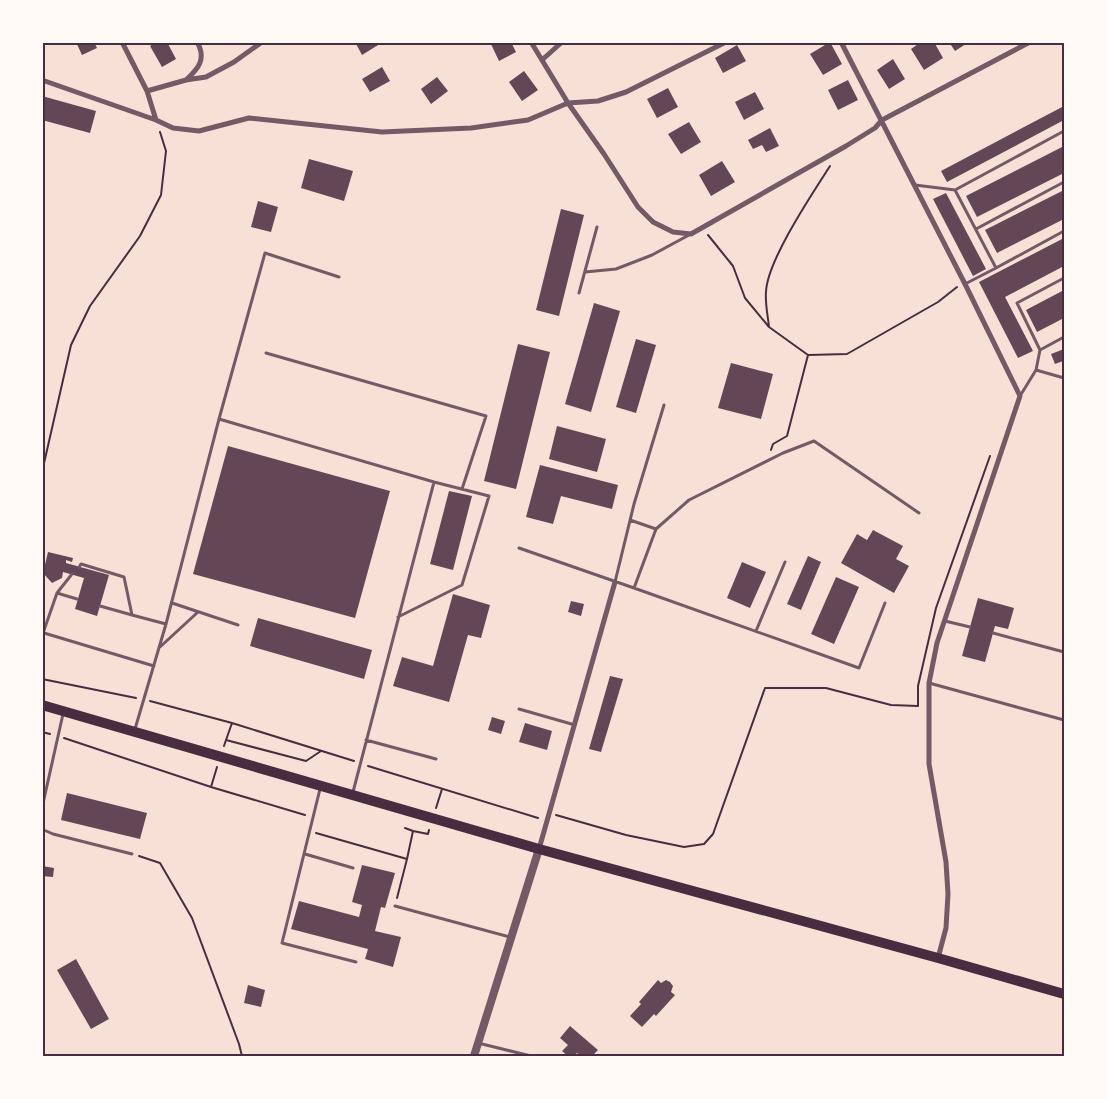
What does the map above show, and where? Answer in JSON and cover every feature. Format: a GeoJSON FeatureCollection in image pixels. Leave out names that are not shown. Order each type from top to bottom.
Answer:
{"type":"FeatureCollection","features":[{"type":"Feature","properties":{"kind":"main road"},"geometry":{"type":"LineString","coordinates":[[42,704],[539,849],[1064,994]]}},
{"type":"Feature","properties":{"kind":"street"},"geometry":{"type":"LineString","coordinates":[[122,42],[147,91],[156,120]]}},
{"type":"Feature","properties":{"kind":"street"},"geometry":{"type":"LineString","coordinates":[[186,80],[198,69],[202,57],[197,42]]}},
{"type":"Feature","properties":{"kind":"street"},"geometry":{"type":"LineString","coordinates":[[147,91],[186,80],[206,77],[234,62],[262,42]]}},
{"type":"Feature","properties":{"kind":"street"},"geometry":{"type":"LineString","coordinates":[[531,42],[568,103],[638,207],[653,222],[673,232],[691,234],[846,146],[875,128],[882,120],[1030,42]]}},
{"type":"Feature","properties":{"kind":"street"},"geometry":{"type":"LineString","coordinates":[[542,60],[562,42]]}},
{"type":"Feature","properties":{"kind":"street"},"geometry":{"type":"LineString","coordinates":[[42,80],[174,128],[199,131],[249,118],[382,132],[471,128],[528,120],[568,103],[598,101],[626,92],[726,42]]}},
{"type":"Feature","properties":{"kind":"street"},"geometry":{"type":"LineString","coordinates":[[841,42],[1020,396],[937,643],[929,683],[929,764],[946,862],[948,894],[946,928],[938,958]]}},
{"type":"Feature","properties":{"kind":"street"},"geometry":{"type":"LineString","coordinates":[[474,1056],[548,821],[615,582]]}},
{"type":"Feature","properties":{"kind":"lane"},"geometry":{"type":"LineString","coordinates":[[914,185],[955,190],[1064,131]]}},
{"type":"Feature","properties":{"kind":"lane"},"geometry":{"type":"LineString","coordinates":[[976,229],[1064,182]]}},
{"type":"Feature","properties":{"kind":"lane"},"geometry":{"type":"LineString","coordinates":[[955,190],[996,268]]}},
{"type":"Feature","properties":{"kind":"lane"},"geometry":{"type":"LineString","coordinates":[[579,293],[597,227]]}},
{"type":"Feature","properties":{"kind":"lane"},"geometry":{"type":"LineString","coordinates":[[965,284],[1064,232]]}},
{"type":"Feature","properties":{"kind":"lane"},"geometry":{"type":"LineString","coordinates":[[585,272],[616,269],[652,255],[691,234]]}},
{"type":"Feature","properties":{"kind":"lane"},"geometry":{"type":"LineString","coordinates":[[134,731],[172,604],[219,419],[265,253],[339,278]]}},
{"type":"Feature","properties":{"kind":"lane"},"geometry":{"type":"LineString","coordinates":[[1020,396],[1036,370],[1040,350],[1017,303],[1064,278]]}},
{"type":"Feature","properties":{"kind":"lane"},"geometry":{"type":"LineString","coordinates":[[1040,350],[1064,337]]}},
{"type":"Feature","properties":{"kind":"lane"},"geometry":{"type":"LineString","coordinates":[[266,353],[486,416],[462,489]]}},
{"type":"Feature","properties":{"kind":"lane"},"geometry":{"type":"LineString","coordinates":[[1036,370],[1064,378]]}},
{"type":"Feature","properties":{"kind":"lane"},"geometry":{"type":"LineString","coordinates":[[615,582],[630,520],[664,405]]}},
{"type":"Feature","properties":{"kind":"lane"},"geometry":{"type":"LineString","coordinates":[[219,419],[434,482],[489,496],[462,586],[398,616]]}},
{"type":"Feature","properties":{"kind":"lane"},"geometry":{"type":"LineString","coordinates":[[634,588],[656,529],[689,500],[770,460],[814,441],[919,513]]}},
{"type":"Feature","properties":{"kind":"lane"},"geometry":{"type":"LineString","coordinates":[[352,795],[434,482]]}},
{"type":"Feature","properties":{"kind":"lane"},"geometry":{"type":"LineString","coordinates":[[630,520],[656,529]]}},
{"type":"Feature","properties":{"kind":"lane"},"geometry":{"type":"LineString","coordinates":[[519,548],[859,668],[885,604]]}},
{"type":"Feature","properties":{"kind":"lane"},"geometry":{"type":"LineString","coordinates":[[756,631],[785,562]]}},
{"type":"Feature","properties":{"kind":"lane"},"geometry":{"type":"LineString","coordinates":[[79,567],[81,564],[124,577],[132,615]]}},
{"type":"Feature","properties":{"kind":"lane"},"geometry":{"type":"LineString","coordinates":[[72,574],[57,593],[43,635],[154,666]]}},
{"type":"Feature","properties":{"kind":"lane"},"geometry":{"type":"LineString","coordinates":[[57,593],[78,599]]}},
{"type":"Feature","properties":{"kind":"lane"},"geometry":{"type":"LineString","coordinates":[[172,604],[238,625]]}},
{"type":"Feature","properties":{"kind":"lane"},"geometry":{"type":"LineString","coordinates":[[100,606],[166,624]]}},
{"type":"Feature","properties":{"kind":"lane"},"geometry":{"type":"LineString","coordinates":[[160,647],[198,612]]}},
{"type":"Feature","properties":{"kind":"lane"},"geometry":{"type":"LineString","coordinates":[[944,621],[970,627]]}},
{"type":"Feature","properties":{"kind":"lane"},"geometry":{"type":"LineString","coordinates":[[993,633],[1064,652]]}},
{"type":"Feature","properties":{"kind":"lane"},"geometry":{"type":"LineString","coordinates":[[929,683],[1064,720]]}},
{"type":"Feature","properties":{"kind":"lane"},"geometry":{"type":"LineString","coordinates":[[518,709],[575,725]]}},
{"type":"Feature","properties":{"kind":"lane"},"geometry":{"type":"LineString","coordinates":[[42,808],[64,711]]}},
{"type":"Feature","properties":{"kind":"lane"},"geometry":{"type":"LineString","coordinates":[[366,740],[436,759]]}},
{"type":"Feature","properties":{"kind":"lane"},"geometry":{"type":"LineString","coordinates":[[321,786],[282,943],[356,962]]}},
{"type":"Feature","properties":{"kind":"lane"},"geometry":{"type":"LineString","coordinates":[[42,825],[44,830],[53,834],[132,854]]}},
{"type":"Feature","properties":{"kind":"lane"},"geometry":{"type":"LineString","coordinates":[[305,854],[353,868]]}},
{"type":"Feature","properties":{"kind":"lane"},"geometry":{"type":"LineString","coordinates":[[395,906],[510,938]]}},
{"type":"Feature","properties":{"kind":"lane"},"geometry":{"type":"LineString","coordinates":[[478,1043],[531,1056]]}},
{"type":"Feature","properties":{"kind":"path"},"geometry":{"type":"LineString","coordinates":[[42,472],[71,345],[90,306],[140,236],[161,195],[166,151],[156,120]]}},
{"type":"Feature","properties":{"kind":"path"},"geometry":{"type":"LineString","coordinates":[[768,327],[766,292],[769,274],[778,253],[832,162]]}},
{"type":"Feature","properties":{"kind":"path"},"geometry":{"type":"LineString","coordinates":[[701,229],[714,241],[733,266],[745,298],[768,327],[808,355],[847,354],[938,302],[957,287]]}},
{"type":"Feature","properties":{"kind":"path"},"geometry":{"type":"LineString","coordinates":[[770,460],[773,444],[787,436],[808,355]]}},
{"type":"Feature","properties":{"kind":"path"},"geometry":{"type":"LineString","coordinates":[[550,813],[626,835],[684,847],[704,844],[713,834],[765,688],[826,688],[891,705],[918,706],[918,686],[936,608],[991,452]]}},
{"type":"Feature","properties":{"kind":"path"},"geometry":{"type":"LineString","coordinates":[[42,679],[144,700],[232,723],[548,821]]}},
{"type":"Feature","properties":{"kind":"path"},"geometry":{"type":"LineString","coordinates":[[226,740],[232,723]]}},
{"type":"Feature","properties":{"kind":"path"},"geometry":{"type":"LineString","coordinates":[[42,732],[211,787],[314,817]]}},
{"type":"Feature","properties":{"kind":"path"},"geometry":{"type":"LineString","coordinates":[[404,828],[428,834],[442,789]]}},
{"type":"Feature","properties":{"kind":"path"},"geometry":{"type":"LineString","coordinates":[[395,906],[413,831]]}},
{"type":"Feature","properties":{"kind":"path"},"geometry":{"type":"LineString","coordinates":[[310,832],[407,859]]}},
{"type":"Feature","properties":{"kind":"path"},"geometry":{"type":"LineString","coordinates":[[132,854],[160,863],[192,918],[242,1056]]}},
{"type":"Feature","properties":{"kind":"building"},"geometry":{"type":"Polygon","coordinates":[[[76,42],[94,42],[97,48],[82,55],[76,42]]]}},
{"type":"Feature","properties":{"kind":"building"},"geometry":{"type":"Polygon","coordinates":[[[157,42],[167,42],[176,59],[162,67],[150,46],[157,42]]]}},
{"type":"Feature","properties":{"kind":"building"},"geometry":{"type":"Polygon","coordinates":[[[355,42],[383,42],[362,55],[355,42]]]}},
{"type":"Feature","properties":{"kind":"building"},"geometry":{"type":"Polygon","coordinates":[[[490,42],[511,42],[516,52],[499,61],[490,42]]]}},
{"type":"Feature","properties":{"kind":"building"},"geometry":{"type":"Polygon","coordinates":[[[830,42],[842,64],[823,75],[810,54],[830,42]]]}},
{"type":"Feature","properties":{"kind":"building"},"geometry":{"type":"Polygon","coordinates":[[[921,42],[934,42],[943,58],[924,70],[911,49],[921,42]]]}},
{"type":"Feature","properties":{"kind":"building"},"geometry":{"type":"Polygon","coordinates":[[[949,42],[969,42],[955,51],[949,42]]]}},
{"type":"Feature","properties":{"kind":"building"},"geometry":{"type":"Polygon","coordinates":[[[737,45],[746,61],[723,73],[715,58],[737,45]]]}},
{"type":"Feature","properties":{"kind":"building"},"geometry":{"type":"Polygon","coordinates":[[[893,59],[905,79],[889,89],[877,70],[893,59]]]}},
{"type":"Feature","properties":{"kind":"building"},"geometry":{"type":"Polygon","coordinates":[[[382,67],[390,81],[370,92],[362,79],[382,67]]]}},
{"type":"Feature","properties":{"kind":"building"},"geometry":{"type":"Polygon","coordinates":[[[524,71],[538,90],[522,101],[509,82],[524,71]]]}},
{"type":"Feature","properties":{"kind":"building"},"geometry":{"type":"Polygon","coordinates":[[[437,77],[448,91],[431,104],[421,89],[437,77]]]}},
{"type":"Feature","properties":{"kind":"building"},"geometry":{"type":"Polygon","coordinates":[[[848,80],[858,100],[838,110],[828,90],[848,80]]]}},
{"type":"Feature","properties":{"kind":"building"},"geometry":{"type":"Polygon","coordinates":[[[668,88],[678,107],[657,118],[647,99],[668,88]]]}},
{"type":"Feature","properties":{"kind":"building"},"geometry":{"type":"Polygon","coordinates":[[[755,92],[764,109],[744,120],[735,102],[755,92]]]}},
{"type":"Feature","properties":{"kind":"building"},"geometry":{"type":"Polygon","coordinates":[[[42,96],[96,111],[90,133],[42,120],[42,96]]]}},
{"type":"Feature","properties":{"kind":"building"},"geometry":{"type":"Polygon","coordinates":[[[1064,106],[1064,120],[947,182],[941,171],[1064,106]]]}},
{"type":"Feature","properties":{"kind":"building"},"geometry":{"type":"Polygon","coordinates":[[[689,122],[701,142],[681,154],[668,134],[689,122]]]}},
{"type":"Feature","properties":{"kind":"building"},"geometry":{"type":"Polygon","coordinates":[[[770,128],[779,146],[766,152],[762,145],[753,149],[748,140],[770,128]]]}},
{"type":"Feature","properties":{"kind":"building"},"geometry":{"type":"Polygon","coordinates":[[[1064,146],[1064,173],[977,217],[966,196],[1064,146]]]}},
{"type":"Feature","properties":{"kind":"building"},"geometry":{"type":"Polygon","coordinates":[[[309,159],[353,171],[344,201],[301,188],[309,159]]]}},
{"type":"Feature","properties":{"kind":"building"},"geometry":{"type":"Polygon","coordinates":[[[722,161],[735,182],[711,196],[699,175],[722,161]]]}},
{"type":"Feature","properties":{"kind":"building"},"geometry":{"type":"Polygon","coordinates":[[[1064,190],[1064,219],[997,253],[985,230],[1064,190]]]}},
{"type":"Feature","properties":{"kind":"building"},"geometry":{"type":"Polygon","coordinates":[[[946,193],[986,269],[973,276],[933,199],[946,193]]]}},
{"type":"Feature","properties":{"kind":"building"},"geometry":{"type":"Polygon","coordinates":[[[258,201],[278,207],[271,232],[251,227],[258,201]]]}},
{"type":"Feature","properties":{"kind":"building"},"geometry":{"type":"Polygon","coordinates":[[[561,209],[584,215],[559,316],[536,310],[561,209]]]}},
{"type":"Feature","properties":{"kind":"building"},"geometry":{"type":"Polygon","coordinates":[[[1064,238],[1064,266],[1005,297],[1033,351],[1018,358],[979,282],[1064,238]]]}},
{"type":"Feature","properties":{"kind":"building"},"geometry":{"type":"Polygon","coordinates":[[[1064,290],[1064,318],[1037,332],[1026,310],[1064,290]]]}},
{"type":"Feature","properties":{"kind":"building"},"geometry":{"type":"Polygon","coordinates":[[[594,303],[620,311],[591,412],[565,404],[594,303]]]}},
{"type":"Feature","properties":{"kind":"building"},"geometry":{"type":"Polygon","coordinates":[[[636,339],[656,345],[636,413],[616,407],[636,339]]]}},
{"type":"Feature","properties":{"kind":"building"},"geometry":{"type":"Polygon","coordinates":[[[518,344],[550,352],[516,489],[484,481],[518,344]]]}},
{"type":"Feature","properties":{"kind":"building"},"geometry":{"type":"Polygon","coordinates":[[[1064,349],[1064,364],[1063,361],[1055,364],[1051,354],[1064,349]]]}},
{"type":"Feature","properties":{"kind":"building"},"geometry":{"type":"Polygon","coordinates":[[[731,363],[773,374],[761,419],[718,408],[731,363]]]}},
{"type":"Feature","properties":{"kind":"building"},"geometry":{"type":"Polygon","coordinates":[[[557,426],[606,439],[597,472],[549,459],[557,426]]]}},
{"type":"Feature","properties":{"kind":"building"},"geometry":{"type":"Polygon","coordinates":[[[228,446],[390,491],[355,618],[193,574],[228,446]]]}},
{"type":"Feature","properties":{"kind":"building"},"geometry":{"type":"Polygon","coordinates":[[[540,465],[618,485],[612,509],[561,496],[553,524],[526,517],[540,465]]]}},
{"type":"Feature","properties":{"kind":"building"},"geometry":{"type":"Polygon","coordinates":[[[449,491],[472,496],[453,570],[430,564],[449,491]]]}},
{"type":"Feature","properties":{"kind":"building"},"geometry":{"type":"Polygon","coordinates":[[[873,530],[903,546],[896,559],[909,566],[894,593],[841,563],[857,534],[867,540],[873,530]]]}},
{"type":"Feature","properties":{"kind":"building"},"geometry":{"type":"Polygon","coordinates":[[[48,552],[73,558],[72,562],[66,560],[66,563],[109,575],[97,616],[75,609],[84,578],[63,572],[62,578],[52,583],[43,573],[48,552]]]}},
{"type":"Feature","properties":{"kind":"building"},"geometry":{"type":"Polygon","coordinates":[[[808,556],[821,562],[801,610],[787,604],[808,556]]]}},
{"type":"Feature","properties":{"kind":"building"},"geometry":{"type":"Polygon","coordinates":[[[742,562],[766,572],[750,608],[727,598],[742,562]]]}},
{"type":"Feature","properties":{"kind":"building"},"geometry":{"type":"Polygon","coordinates":[[[836,577],[859,587],[834,644],[811,634],[836,577]]]}},
{"type":"Feature","properties":{"kind":"building"},"geometry":{"type":"Polygon","coordinates":[[[453,594],[490,605],[481,638],[468,635],[449,702],[393,686],[402,657],[433,666],[453,594]]]}},
{"type":"Feature","properties":{"kind":"building"},"geometry":{"type":"Polygon","coordinates":[[[978,598],[1014,608],[1008,629],[995,626],[985,662],[962,656],[978,598]]]}},
{"type":"Feature","properties":{"kind":"building"},"geometry":{"type":"Polygon","coordinates":[[[571,601],[584,604],[581,616],[568,612],[571,601]]]}},
{"type":"Feature","properties":{"kind":"building"},"geometry":{"type":"Polygon","coordinates":[[[258,618],[372,650],[364,679],[250,646],[258,618]]]}},
{"type":"Feature","properties":{"kind":"building"},"geometry":{"type":"Polygon","coordinates":[[[610,676],[623,679],[601,752],[589,749],[610,676]]]}},
{"type":"Feature","properties":{"kind":"building"},"geometry":{"type":"Polygon","coordinates":[[[492,717],[505,721],[501,734],[488,730],[492,717]]]}},
{"type":"Feature","properties":{"kind":"building"},"geometry":{"type":"Polygon","coordinates":[[[525,723],[552,731],[547,750],[519,742],[525,723]]]}},
{"type":"Feature","properties":{"kind":"building"},"geometry":{"type":"Polygon","coordinates":[[[67,793],[147,813],[140,839],[61,820],[67,793]]]}},
{"type":"Feature","properties":{"kind":"building"},"geometry":{"type":"Polygon","coordinates":[[[362,865],[395,873],[385,908],[381,907],[375,931],[401,937],[393,967],[365,959],[368,949],[291,929],[299,901],[359,917],[362,905],[352,902],[362,865]]]}},
{"type":"Feature","properties":{"kind":"building"},"geometry":{"type":"Polygon","coordinates":[[[42,866],[54,868],[53,877],[42,876],[42,866]]]}},
{"type":"Feature","properties":{"kind":"building"},"geometry":{"type":"Polygon","coordinates":[[[76,959],[109,1019],[91,1029],[57,970],[76,959]]]}},
{"type":"Feature","properties":{"kind":"building"},"geometry":{"type":"Polygon","coordinates":[[[658,980],[661,983],[666,980],[670,982],[673,986],[671,992],[675,995],[656,1016],[654,1014],[642,1027],[630,1016],[658,980]]]}},
{"type":"Feature","properties":{"kind":"building"},"geometry":{"type":"Polygon","coordinates":[[[248,985],[265,990],[261,1007],[244,1003],[248,985]]]}},
{"type":"Feature","properties":{"kind":"building"},"geometry":{"type":"Polygon","coordinates":[[[570,1026],[598,1050],[592,1056],[581,1056],[577,1053],[574,1056],[568,1056],[562,1051],[568,1045],[560,1038],[570,1026]]]}}]}
